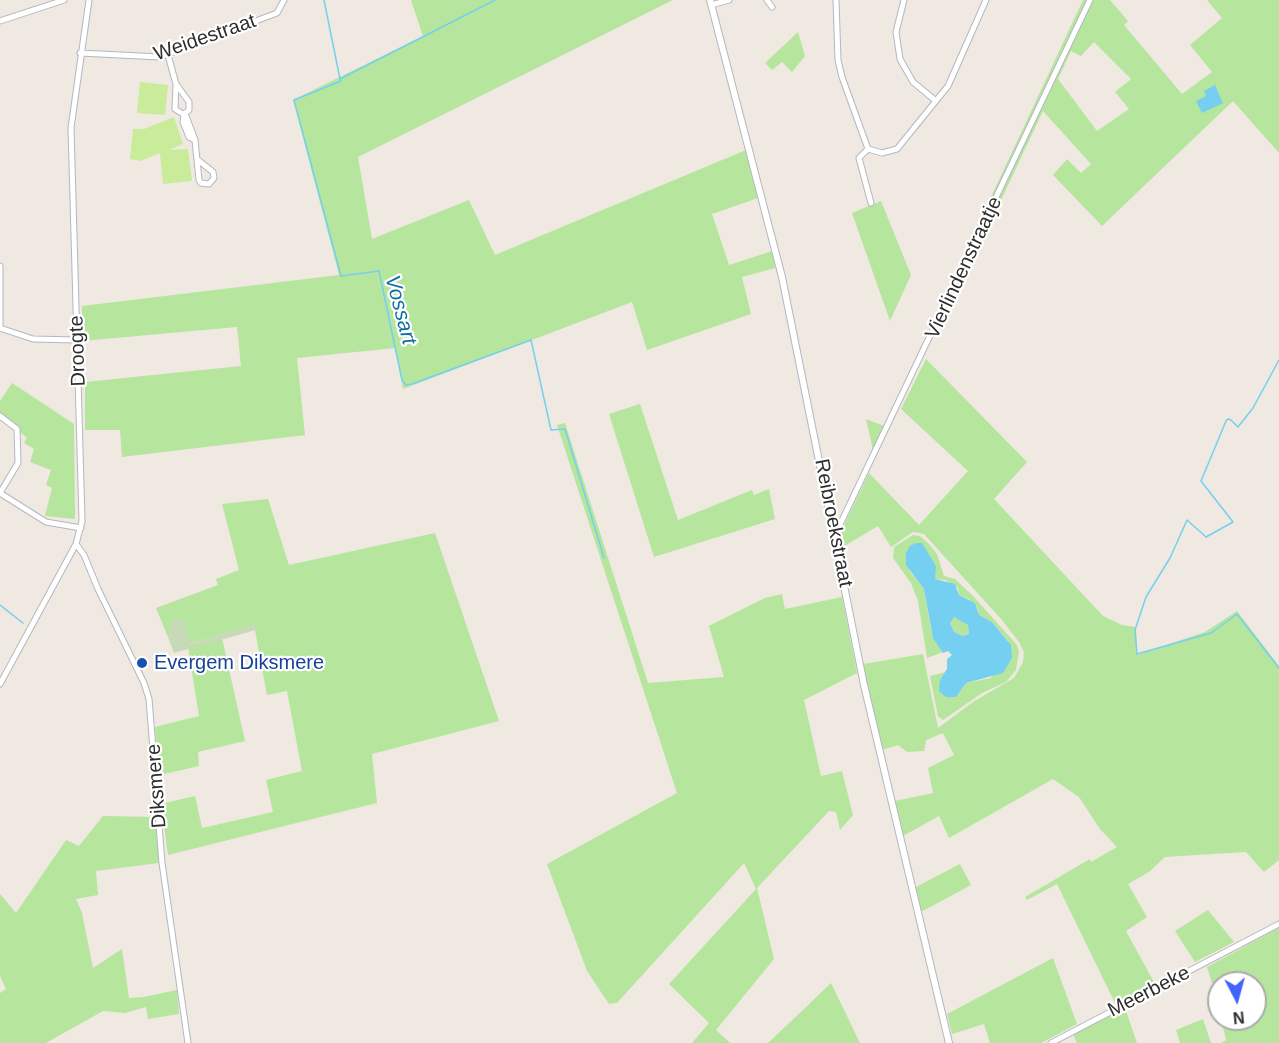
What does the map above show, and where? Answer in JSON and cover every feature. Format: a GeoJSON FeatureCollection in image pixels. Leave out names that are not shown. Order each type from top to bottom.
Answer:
{"type":"FeatureCollection","features":[{"type":"Feature","properties":{"kind":"street"},"geometry":{"type":"LineString","coordinates":[[0,21],[64,0]]}},
{"type":"Feature","properties":{"kind":"street"},"geometry":{"type":"LineString","coordinates":[[80,0],[89,1]]}},
{"type":"Feature","properties":{"kind":"street","name":"Weidestraat"},"geometry":{"type":"LineString","coordinates":[[80,53],[151,59],[168,55],[277,14],[284,0]]}},
{"type":"Feature","properties":{"kind":"street","name":"Reibroekstraat"},"geometry":{"type":"LineString","coordinates":[[729,0],[711,2],[782,278],[867,697],[949,1043]]}},
{"type":"Feature","properties":{"kind":"street"},"geometry":{"type":"LineString","coordinates":[[766,0],[772,7]]}},
{"type":"Feature","properties":{"kind":"street"},"geometry":{"type":"LineString","coordinates":[[836,0],[838,60],[868,149]]}},
{"type":"Feature","properties":{"kind":"street"},"geometry":{"type":"LineString","coordinates":[[904,0],[897,32],[900,59],[913,82],[936,102]]}},
{"type":"Feature","properties":{"kind":"street"},"geometry":{"type":"LineString","coordinates":[[868,149],[882,153],[897,149],[936,102],[962,60],[986,0]]}},
{"type":"Feature","properties":{"kind":"street","name":"Vierlindenstraatje"},"geometry":{"type":"LineString","coordinates":[[835,535],[842,525],[1090,0]]}},
{"type":"Feature","properties":{"kind":"street","name":"Droogte"},"geometry":{"type":"LineString","coordinates":[[0,684],[76,544],[81,528],[71,128],[89,1]]}},
{"type":"Feature","properties":{"kind":"street"},"geometry":{"type":"LineString","coordinates":[[168,55],[176,84],[190,106],[184,114],[183,122],[189,136],[195,140],[198,160]]}},
{"type":"Feature","properties":{"kind":"street"},"geometry":{"type":"LineString","coordinates":[[176,84],[175,109],[184,114]]}},
{"type":"Feature","properties":{"kind":"street"},"geometry":{"type":"LineString","coordinates":[[868,149],[859,158],[871,203]]}},
{"type":"Feature","properties":{"kind":"street"},"geometry":{"type":"LineString","coordinates":[[0,266],[0,327],[33,339],[77,340]]}},
{"type":"Feature","properties":{"kind":"street"},"geometry":{"type":"LineString","coordinates":[[0,416],[17,429],[18,463],[2,494],[0,503]]}},
{"type":"Feature","properties":{"kind":"street"},"geometry":{"type":"LineString","coordinates":[[2,494],[46,522],[81,528]]}},
{"type":"Feature","properties":{"kind":"street","name":"Diksmere"},"geometry":{"type":"LineString","coordinates":[[76,544],[84,555],[98,590],[144,683],[149,699],[162,863],[188,1043]]}},
{"type":"Feature","properties":{"kind":"street","name":"Meerbeke"},"geometry":{"type":"LineString","coordinates":[[1051,1043],[1279,924]]}},
{"type":"Feature","properties":{"kind":"green space"},"geometry":{"type":"Polygon","coordinates":[[[411,0],[673,0],[358,157],[372,239],[469,200],[495,255],[746,150],[758,198],[712,214],[729,265],[772,251],[775,268],[742,277],[751,314],[647,350],[632,302],[403,389],[395,348],[297,358],[305,435],[122,457],[120,430],[85,430],[85,382],[241,366],[237,327],[82,341],[82,306],[339,275],[293,100],[423,36],[411,0]]]}},
{"type":"Feature","properties":{"kind":"green space"},"geometry":{"type":"Polygon","coordinates":[[[1083,0],[1110,0],[1128,21],[1124,25],[1182,94],[1212,72],[1190,45],[1222,18],[1207,0],[1279,0],[1279,153],[1233,101],[1102,226],[1053,175],[1067,159],[1081,173],[1091,164],[1043,111],[971,264],[964,261],[937,320],[934,319],[1083,0]],[[1094,42],[1081,56],[1071,51],[1058,79],[1097,131],[1129,109],[1115,92],[1131,79],[1094,42]]]}},
{"type":"Feature","properties":{"kind":"green space"},"geometry":{"type":"Polygon","coordinates":[[[798,32],[805,56],[792,72],[782,62],[772,70],[765,63],[798,32]]]}},
{"type":"Feature","properties":{"kind":"green space"},"geometry":{"type":"Polygon","coordinates":[[[140,82],[168,85],[165,115],[137,113],[140,82]]]}},
{"type":"Feature","properties":{"kind":"green space"},"geometry":{"type":"Polygon","coordinates":[[[174,117],[183,144],[169,150],[188,149],[192,181],[163,184],[160,153],[140,161],[130,159],[133,129],[144,129],[174,117]]]}},
{"type":"Feature","properties":{"kind":"green space"},"geometry":{"type":"Polygon","coordinates":[[[881,201],[911,275],[890,321],[852,213],[881,201]]]}},
{"type":"Feature","properties":{"kind":"green space"},"geometry":{"type":"Polygon","coordinates":[[[926,359],[1027,462],[994,499],[1103,616],[1122,625],[1136,627],[1137,655],[1205,632],[1237,611],[1279,666],[1279,860],[1264,872],[1246,852],[1165,857],[1149,872],[1128,884],[1147,917],[1126,931],[1155,984],[1115,1003],[1057,884],[1027,900],[1025,897],[1090,859],[1091,862],[1117,847],[1100,829],[1079,797],[1053,779],[949,838],[939,816],[903,836],[895,801],[933,793],[928,768],[954,755],[943,733],[926,740],[924,751],[907,752],[898,745],[882,750],[863,664],[923,654],[938,728],[973,702],[1014,678],[1023,662],[1024,652],[1001,619],[924,534],[913,532],[891,547],[878,526],[841,548],[839,536],[869,473],[919,525],[968,471],[901,409],[926,359]]]}},
{"type":"Feature","properties":{"kind":"green space"},"geometry":{"type":"Polygon","coordinates":[[[12,383],[74,424],[75,519],[45,516],[52,488],[46,485],[51,470],[30,462],[34,449],[24,443],[27,438],[20,432],[18,426],[0,413],[0,401],[12,383]]]}},
{"type":"Feature","properties":{"kind":"green space"},"geometry":{"type":"Polygon","coordinates":[[[640,404],[678,520],[752,490],[754,495],[769,489],[775,519],[654,557],[609,414],[640,404]]]}},
{"type":"Feature","properties":{"kind":"green space"},"geometry":{"type":"Polygon","coordinates":[[[866,419],[884,426],[873,450],[866,419]]]}},
{"type":"Feature","properties":{"kind":"green space"},"geometry":{"type":"Polygon","coordinates":[[[565,423],[648,683],[724,677],[709,626],[765,598],[782,594],[785,609],[842,597],[857,673],[804,700],[821,776],[842,771],[853,815],[840,830],[836,812],[829,811],[757,888],[774,959],[716,1030],[730,1043],[692,1043],[709,1023],[669,984],[756,889],[744,863],[617,1003],[609,1004],[587,971],[547,864],[677,793],[557,425],[565,423]]]}},
{"type":"Feature","properties":{"kind":"green space"},"geometry":{"type":"Polygon","coordinates":[[[268,499],[289,565],[435,533],[499,721],[372,754],[377,803],[168,855],[161,804],[195,796],[202,828],[273,812],[266,780],[302,771],[287,691],[267,695],[254,625],[189,644],[172,635],[168,637],[156,608],[218,585],[216,579],[239,570],[222,504],[268,499]]]}},
{"type":"Feature","properties":{"kind":"green space"},"geometry":{"type":"Polygon","coordinates":[[[913,535],[920,536],[928,543],[937,554],[944,576],[955,579],[974,597],[1017,645],[1019,652],[1016,670],[1006,682],[982,693],[943,720],[938,716],[930,676],[946,672],[940,680],[959,693],[966,683],[991,678],[1009,642],[992,622],[979,615],[977,607],[969,599],[959,595],[958,588],[945,580],[935,579],[933,562],[928,554],[909,570],[924,589],[931,630],[943,652],[927,658],[918,601],[911,583],[893,558],[894,547],[913,535]]]}},
{"type":"Feature","properties":{"kind":"green space"},"geometry":{"type":"Polygon","coordinates":[[[956,617],[968,625],[969,634],[963,636],[954,632],[950,623],[952,618],[956,617]]]}},
{"type":"Feature","properties":{"kind":"green space"},"geometry":{"type":"Polygon","coordinates":[[[183,618],[190,644],[254,624],[256,630],[174,653],[168,637],[172,635],[168,623],[183,618]]]}},
{"type":"Feature","properties":{"kind":"green space"},"geometry":{"type":"Polygon","coordinates":[[[222,638],[245,741],[198,752],[199,766],[160,775],[155,727],[199,716],[188,647],[222,638]]]}},
{"type":"Feature","properties":{"kind":"green space"},"geometry":{"type":"Polygon","coordinates":[[[103,816],[155,817],[159,863],[96,871],[98,895],[76,899],[82,913],[93,968],[122,949],[129,998],[177,990],[179,1014],[148,1019],[146,1007],[125,1013],[103,1011],[46,1043],[0,1043],[0,993],[6,989],[0,976],[0,894],[16,913],[66,840],[79,846],[103,816]]]}},
{"type":"Feature","properties":{"kind":"green space"},"geometry":{"type":"Polygon","coordinates":[[[960,864],[971,885],[921,912],[914,888],[960,864]]]}},
{"type":"Feature","properties":{"kind":"green space"},"geometry":{"type":"Polygon","coordinates":[[[1208,910],[1234,942],[1195,962],[1175,931],[1208,910]]]}},
{"type":"Feature","properties":{"kind":"green space"},"geometry":{"type":"Polygon","coordinates":[[[1279,928],[1279,1043],[1221,1043],[1226,1040],[1224,1031],[1267,1031],[1267,971],[1208,971],[1207,967],[1279,928]]]}},
{"type":"Feature","properties":{"kind":"green space"},"geometry":{"type":"Polygon","coordinates":[[[1053,958],[1077,1024],[1041,1043],[990,1043],[984,1024],[952,1034],[947,1014],[1053,958]]]}},
{"type":"Feature","properties":{"kind":"green space"},"geometry":{"type":"Polygon","coordinates":[[[831,983],[860,1043],[768,1043],[804,1009],[831,983]]]}},
{"type":"Feature","properties":{"kind":"green space"},"geometry":{"type":"Polygon","coordinates":[[[1125,1008],[1137,1043],[1077,1043],[1073,1034],[1125,1008]]]}},
{"type":"Feature","properties":{"kind":"green space"},"geometry":{"type":"Polygon","coordinates":[[[1203,1019],[1211,1043],[1180,1043],[1176,1030],[1203,1019]]]}},
{"type":"Feature","properties":{"kind":"water"},"geometry":{"type":"Polygon","coordinates":[[[1215,85],[1223,103],[1202,113],[1196,101],[1206,96],[1204,91],[1215,85]]]}},
{"type":"Feature","properties":{"kind":"water"},"geometry":{"type":"Polygon","coordinates":[[[922,543],[936,566],[935,579],[955,584],[959,595],[975,603],[979,615],[992,622],[1011,645],[1012,658],[1003,673],[966,683],[956,697],[946,697],[939,691],[940,680],[947,669],[947,659],[952,655],[948,651],[943,653],[933,638],[924,589],[906,565],[906,553],[910,546],[922,543]],[[954,617],[950,623],[954,632],[963,636],[969,634],[968,625],[954,617]]]}},
{"type":"Feature","properties":{"kind":"waterway"},"geometry":{"type":"LineString","coordinates":[[324,0],[340,79]]}},
{"type":"Feature","properties":{"kind":"waterway","name":"Vossart"},"geometry":{"type":"LineString","coordinates":[[495,0],[340,79],[341,81],[294,100],[341,276],[379,271],[402,380],[406,385],[412,384],[531,340],[551,430],[565,429],[604,558]]}},
{"type":"Feature","properties":{"kind":"waterway"},"geometry":{"type":"LineString","coordinates":[[1279,360],[1253,408],[1238,427],[1231,420],[1226,421],[1201,481],[1233,522],[1206,537],[1187,520],[1170,558],[1146,597],[1135,630],[1137,654],[1211,633],[1237,614],[1279,668]]}},
{"type":"Feature","properties":{"kind":"waterway"},"geometry":{"type":"LineString","coordinates":[[0,605],[23,623]]}},
{"type":"Feature","properties":{"kind":"place","name":"Evergem Diksmere"},"geometry":{"type":"Point","coordinates":[142,663]}}]}
